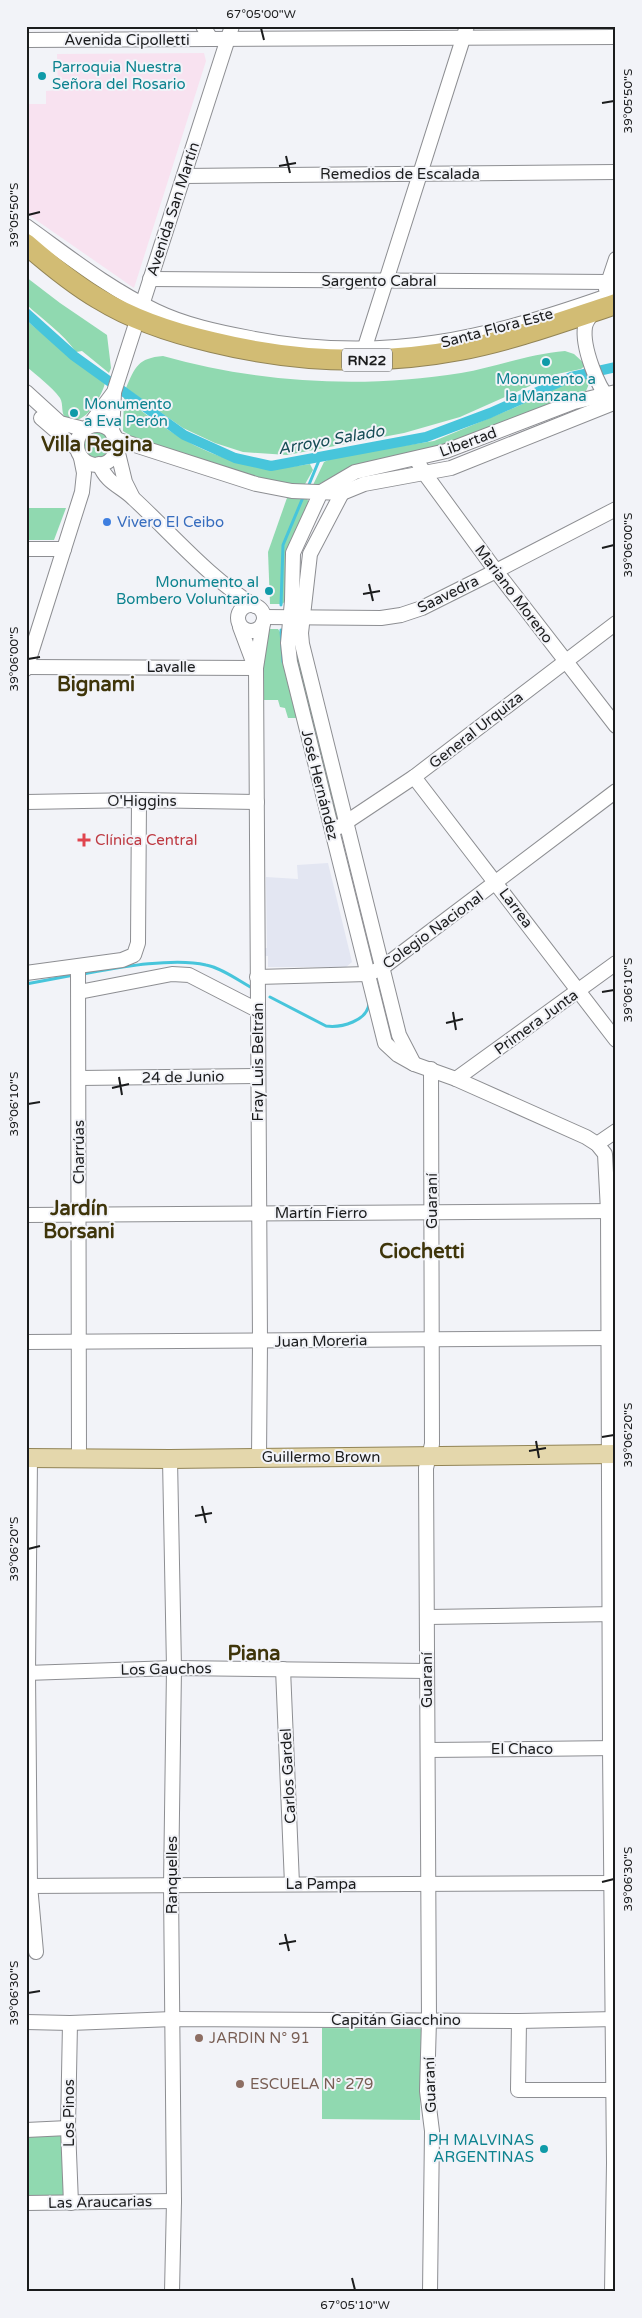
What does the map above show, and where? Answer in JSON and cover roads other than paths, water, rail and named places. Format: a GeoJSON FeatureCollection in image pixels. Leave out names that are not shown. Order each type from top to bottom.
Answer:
{"type":"FeatureCollection","features":[{"type":"Feature","properties":{"kind":"highway","name":"RN22"},"geometry":{"type":"LineString","coordinates":[[26,244],[88,293],[138,318],[187,348],[268,365],[318,371],[364,372],[409,370],[519,349],[616,318]]}},
{"type":"Feature","properties":{"kind":"highway","name":"RN22"},"geometry":{"type":"LineString","coordinates":[[26,259],[71,296],[108,319],[138,318],[178,333],[255,351],[311,359],[408,358],[462,350],[511,338],[607,297]]}},
{"type":"Feature","properties":{"kind":"main road","name":"Guillermo Brown"},"geometry":{"type":"LineString","coordinates":[[28,1458],[170,1459],[613,1454]]}},
{"type":"Feature","properties":{"kind":"street"},"geometry":{"type":"LineString","coordinates":[[203,26],[211,39]]}},
{"type":"Feature","properties":{"kind":"street"},"geometry":{"type":"LineString","coordinates":[[364,350],[465,32]]}},
{"type":"Feature","properties":{"kind":"street","name":"Avenida Cipolletti"},"geometry":{"type":"LineString","coordinates":[[26,40],[211,39],[230,33],[465,32],[616,37]]}},
{"type":"Feature","properties":{"kind":"street","name":"Avenida San Martín"},"geometry":{"type":"LineString","coordinates":[[86,428],[114,392],[120,377],[230,33]]}},
{"type":"Feature","properties":{"kind":"street","name":"Remedios de Escalada"},"geometry":{"type":"LineString","coordinates":[[184,176],[616,172]]}},
{"type":"Feature","properties":{"kind":"street","name":"Santa Flora Este"},"geometry":{"type":"LineString","coordinates":[[26,226],[106,283],[138,318],[178,320],[241,336],[314,348],[364,350],[429,345],[517,325],[607,297]]}},
{"type":"Feature","properties":{"kind":"street"},"geometry":{"type":"LineString","coordinates":[[613,400],[597,379],[586,345],[585,328],[607,297],[616,259]]}},
{"type":"Feature","properties":{"kind":"street","name":"Sargento Cabral"},"geometry":{"type":"LineString","coordinates":[[150,279],[386,281],[607,297]]}},
{"type":"Feature","properties":{"kind":"street"},"geometry":{"type":"LineString","coordinates":[[26,392],[60,423],[86,428],[101,426],[115,439],[112,458],[99,464],[90,464],[26,404]]}},
{"type":"Feature","properties":{"kind":"street","name":"Avenida San Martín"},"geometry":{"type":"LineString","coordinates":[[114,392],[115,439]]}},
{"type":"Feature","properties":{"kind":"street","name":"Libertad"},"geometry":{"type":"LineString","coordinates":[[311,491],[355,472],[446,451],[574,402],[613,400]]}},
{"type":"Feature","properties":{"kind":"street","name":"Libertad"},"geometry":{"type":"LineString","coordinates":[[115,439],[246,482],[279,489],[342,493],[364,484],[452,468],[613,400]]}},
{"type":"Feature","properties":{"kind":"street"},"geometry":{"type":"LineString","coordinates":[[27,667],[82,492],[84,473],[79,454],[78,438],[86,428]]}},
{"type":"Feature","properties":{"kind":"street","name":"Fray Luis Beltrán"},"geometry":{"type":"LineString","coordinates":[[115,439],[125,482],[132,496]]}},
{"type":"Feature","properties":{"kind":"street","name":"Mariano Moreno"},"geometry":{"type":"LineString","coordinates":[[416,459],[424,474],[496,571],[616,726]]}},
{"type":"Feature","properties":{"kind":"street"},"geometry":{"type":"LineString","coordinates":[[82,492],[96,475],[99,464]]}},
{"type":"Feature","properties":{"kind":"street","name":"Fray Luis Beltrán"},"geometry":{"type":"LineString","coordinates":[[99,464],[106,478],[132,496],[212,575],[261,615],[256,668],[259,1457]]}},
{"type":"Feature","properties":{"kind":"street","name":"José Hernández"},"geometry":{"type":"LineString","coordinates":[[311,491],[293,553],[297,617],[345,823],[399,1035],[414,1064]]}},
{"type":"Feature","properties":{"kind":"street","name":"José Hernández"},"geometry":{"type":"LineString","coordinates":[[342,493],[310,554],[297,617],[288,643],[290,662],[368,974],[382,1038],[398,1055],[414,1064],[431,1069],[586,1137],[597,1144]]}},
{"type":"Feature","properties":{"kind":"street","name":"Saavedra"},"geometry":{"type":"LineString","coordinates":[[239,623],[246,631],[253,632],[259,629],[261,615],[381,618],[401,615],[422,608],[616,508]]}},
{"type":"Feature","properties":{"kind":"street"},"geometry":{"type":"LineString","coordinates":[[26,549],[64,549]]}},
{"type":"Feature","properties":{"kind":"street","name":"Fray Luis Beltrán"},"geometry":{"type":"LineString","coordinates":[[212,575],[239,623],[256,668]]}},
{"type":"Feature","properties":{"kind":"street"},"geometry":{"type":"LineString","coordinates":[[239,623],[239,613],[249,605],[261,615]]}},
{"type":"Feature","properties":{"kind":"street","name":"General Urquiza"},"geometry":{"type":"LineString","coordinates":[[332,832],[414,778],[616,623]]}},
{"type":"Feature","properties":{"kind":"street","name":"Lavalle"},"geometry":{"type":"LineString","coordinates":[[27,667],[256,668]]}},
{"type":"Feature","properties":{"kind":"street","name":"Larrea"},"geometry":{"type":"LineString","coordinates":[[414,778],[616,1040]]}},
{"type":"Feature","properties":{"kind":"street","name":"Colegio Nacional"},"geometry":{"type":"LineString","coordinates":[[368,974],[382,968],[616,791]]}},
{"type":"Feature","properties":{"kind":"street"},"geometry":{"type":"LineString","coordinates":[[26,973],[122,960],[134,955],[138,943],[139,800]]}},
{"type":"Feature","properties":{"kind":"street","name":"O'Higgins"},"geometry":{"type":"LineString","coordinates":[[26,802],[139,800],[257,802]]}},
{"type":"Feature","properties":{"kind":"street"},"geometry":{"type":"LineString","coordinates":[[352,913],[368,908]]}},
{"type":"Feature","properties":{"kind":"street","name":"Primera Junta"},"geometry":{"type":"LineString","coordinates":[[456,1080],[616,963]]}},
{"type":"Feature","properties":{"kind":"street","name":"Charrúas"},"geometry":{"type":"LineString","coordinates":[[78,967],[79,1457]]}},
{"type":"Feature","properties":{"kind":"street"},"geometry":{"type":"LineString","coordinates":[[78,987],[172,974],[189,975],[258,1010]]}},
{"type":"Feature","properties":{"kind":"street"},"geometry":{"type":"LineString","coordinates":[[258,977],[368,974]]}},
{"type":"Feature","properties":{"kind":"street","name":"Guaraní"},"geometry":{"type":"LineString","coordinates":[[430,2292],[432,2131],[428,2091],[428,1617],[426,1468],[432,1444],[431,1069]]}},
{"type":"Feature","properties":{"kind":"street","name":"24 de Junio"},"geometry":{"type":"LineString","coordinates":[[79,1078],[258,1076]]}},
{"type":"Feature","properties":{"kind":"street"},"geometry":{"type":"LineString","coordinates":[[612,2292],[615,2163],[613,2090],[612,1211],[605,1154],[597,1144],[616,1130]]}},
{"type":"Feature","properties":{"kind":"street","name":"Martín Fierro"},"geometry":{"type":"LineString","coordinates":[[26,1215],[612,1211]]}},
{"type":"Feature","properties":{"kind":"street","name":"Juan Moreria"},"geometry":{"type":"LineString","coordinates":[[26,1342],[260,1342],[612,1338]]}},
{"type":"Feature","properties":{"kind":"street"},"geometry":{"type":"LineString","coordinates":[[28,1458],[28,1886],[36,1952]]}},
{"type":"Feature","properties":{"kind":"street","name":"Ranquelles"},"geometry":{"type":"LineString","coordinates":[[170,1459],[174,1668],[171,1886],[174,2019],[172,2292]]}},
{"type":"Feature","properties":{"kind":"street"},"geometry":{"type":"LineString","coordinates":[[428,1617],[613,1614]]}},
{"type":"Feature","properties":{"kind":"street","name":"Los Gauchos"},"geometry":{"type":"LineString","coordinates":[[27,1673],[174,1668],[427,1671]]}},
{"type":"Feature","properties":{"kind":"street","name":"Carlos Gardel"},"geometry":{"type":"LineString","coordinates":[[283,1669],[292,1884]]}},
{"type":"Feature","properties":{"kind":"street","name":"El Chaco"},"geometry":{"type":"LineString","coordinates":[[428,1750],[613,1748]]}},
{"type":"Feature","properties":{"kind":"street","name":"La Pampa"},"geometry":{"type":"LineString","coordinates":[[28,1886],[614,1883]]}},
{"type":"Feature","properties":{"kind":"street","name":"Capitán Giacchino"},"geometry":{"type":"LineString","coordinates":[[26,2022],[70,2023],[174,2019],[519,2021],[614,2019]]}},
{"type":"Feature","properties":{"kind":"street"},"geometry":{"type":"LineString","coordinates":[[519,2021],[518,2090],[613,2090]]}},
{"type":"Feature","properties":{"kind":"street","name":"Los Pinos"},"geometry":{"type":"LineString","coordinates":[[70,2023],[68,2128],[71,2203]]}},
{"type":"Feature","properties":{"kind":"street"},"geometry":{"type":"LineString","coordinates":[[26,2130],[68,2128]]}},
{"type":"Feature","properties":{"kind":"street","name":"Las Araucarias"},"geometry":{"type":"LineString","coordinates":[[26,2203],[174,2201]]}},
{"type":"Feature","properties":{"kind":"waterway","name":"Arroyo Salado"},"geometry":{"type":"LineString","coordinates":[[26,313],[74,356],[184,435],[235,458],[271,466],[426,437],[490,413],[571,377],[616,367]]}},
{"type":"Feature","properties":{"kind":"waterway"},"geometry":{"type":"LineString","coordinates":[[308,487],[320,458]]}},
{"type":"Feature","properties":{"kind":"waterway"},"geometry":{"type":"LineString","coordinates":[[281,605],[283,545],[304,495]]}},
{"type":"Feature","properties":{"kind":"waterway"},"geometry":{"type":"LineString","coordinates":[[281,630],[283,662]]}},
{"type":"Feature","properties":{"kind":"waterway"},"geometry":{"type":"LineString","coordinates":[[82,974],[144,964],[193,963],[218,969],[254,989]]}},
{"type":"Feature","properties":{"kind":"waterway"},"geometry":{"type":"LineString","coordinates":[[26,984],[74,975]]}},
{"type":"Feature","properties":{"kind":"waterway"},"geometry":{"type":"LineString","coordinates":[[270,997],[326,1026],[339,1026],[359,1019],[364,1014],[369,1003]]}},
{"type":"Feature","properties":{"kind":"place","name":"Parroquia Nuestra Señora del Rosario"},"geometry":{"type":"Point","coordinates":[42,76]}},
{"type":"Feature","properties":{"kind":"place","name":"Monumento a la Manzana"},"geometry":{"type":"Point","coordinates":[546,362]}},
{"type":"Feature","properties":{"kind":"place","name":"Monumento a Eva Perón"},"geometry":{"type":"Point","coordinates":[74,413]}},
{"type":"Feature","properties":{"kind":"place","name":"Vivero El Ceibo"},"geometry":{"type":"Point","coordinates":[107,522]}},
{"type":"Feature","properties":{"kind":"place","name":"Monumento al Bombero Voluntario"},"geometry":{"type":"Point","coordinates":[269,591]}},
{"type":"Feature","properties":{"kind":"place","name":"Clínica Central"},"geometry":{"type":"Point","coordinates":[84,840]}},
{"type":"Feature","properties":{"kind":"place","name":"JARDIN N° 91"},"geometry":{"type":"Point","coordinates":[199,2038]}},
{"type":"Feature","properties":{"kind":"place","name":"ESCUELA N° 279"},"geometry":{"type":"Point","coordinates":[240,2084]}},
{"type":"Feature","properties":{"kind":"place","name":"PH MALVINAS ARGENTINAS"},"geometry":{"type":"Point","coordinates":[544,2149]}},
{"type":"Feature","properties":{"kind":"district","name":"Villa Regina"},"geometry":{"type":"Point","coordinates":[97,445]}},
{"type":"Feature","properties":{"kind":"district","name":"Bignami"},"geometry":{"type":"Point","coordinates":[96,685]}},
{"type":"Feature","properties":{"kind":"district","name":"Jardín Borsani"},"geometry":{"type":"Point","coordinates":[79,1220]}},
{"type":"Feature","properties":{"kind":"district","name":"Ciochetti"},"geometry":{"type":"Point","coordinates":[422,1252]}},
{"type":"Feature","properties":{"kind":"district","name":"Piana"},"geometry":{"type":"Point","coordinates":[254,1654]}}]}
